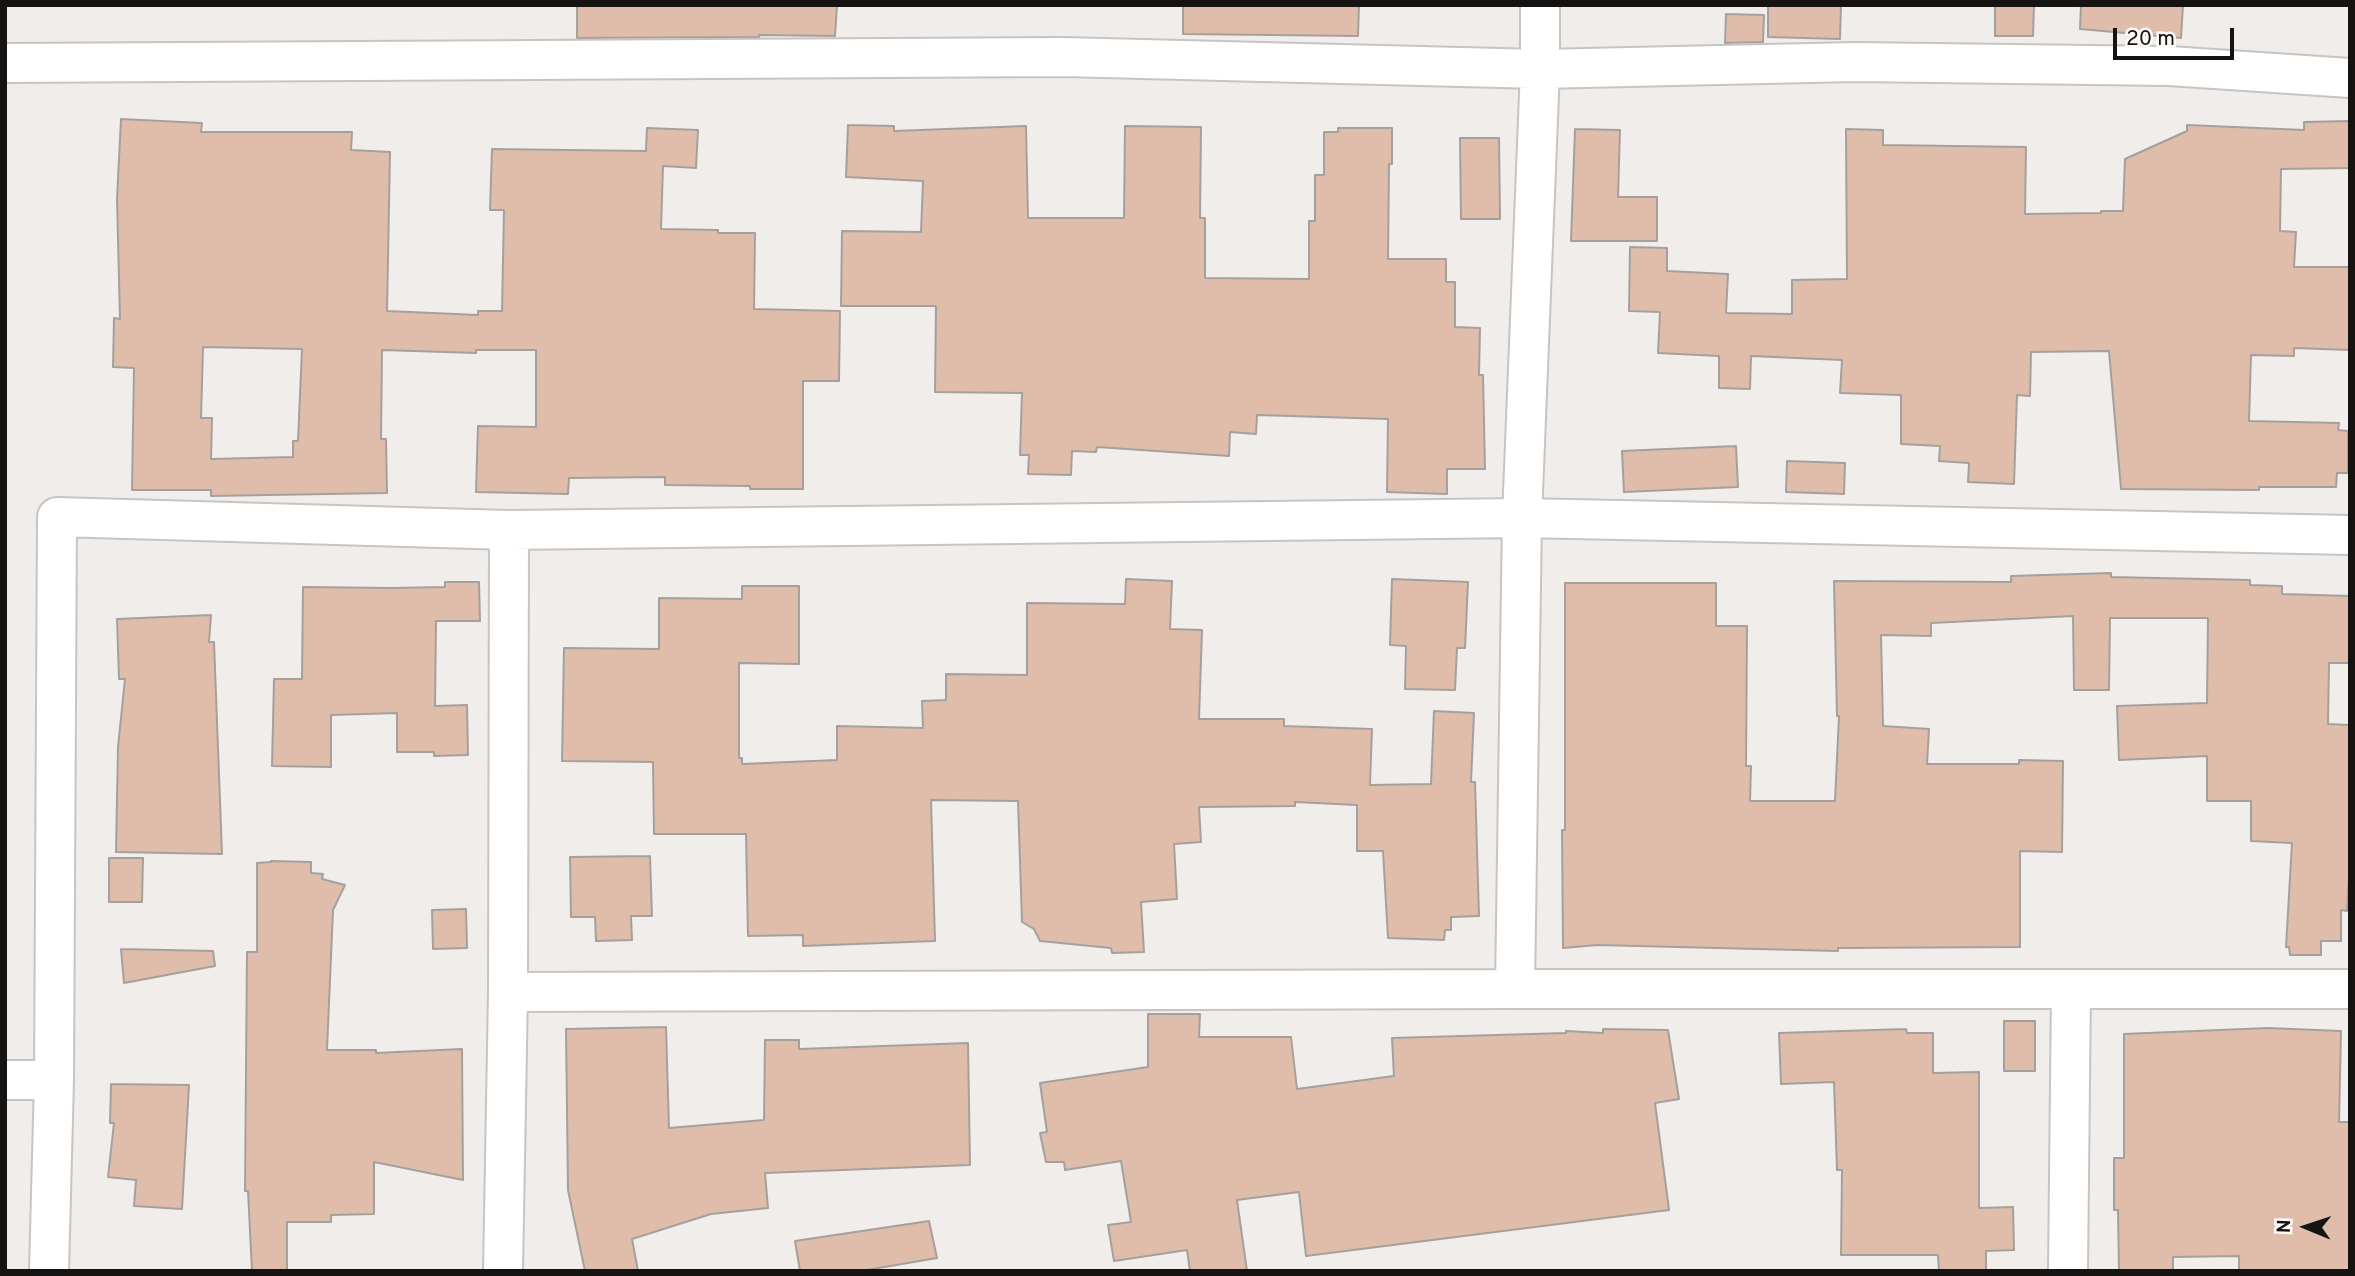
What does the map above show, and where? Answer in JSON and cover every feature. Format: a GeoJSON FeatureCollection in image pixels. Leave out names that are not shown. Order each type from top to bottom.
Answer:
{"type":"FeatureCollection","features":[{"type":"Feature","properties":{"kind":"street"},"geometry":{"type":"LineString","coordinates":[[1515,989],[1522,518],[1540,69],[1540,5]]}},
{"type":"Feature","properties":{"kind":"street"},"geometry":{"type":"LineString","coordinates":[[5,63],[1063,57],[1540,69],[1855,62],[2169,66],[2350,78]]}},
{"type":"Feature","properties":{"kind":"street"},"geometry":{"type":"LineString","coordinates":[[49,1271],[54,1080],[57,517],[509,530],[1522,518],[2350,535]]}},
{"type":"Feature","properties":{"kind":"street"},"geometry":{"type":"LineString","coordinates":[[503,1271],[508,992],[509,530]]}},
{"type":"Feature","properties":{"kind":"street"},"geometry":{"type":"LineString","coordinates":[[2068,1271],[2071,989]]}},
{"type":"Feature","properties":{"kind":"street"},"geometry":{"type":"LineString","coordinates":[[508,992],[2350,989]]}},
{"type":"Feature","properties":{"kind":"street"},"geometry":{"type":"LineString","coordinates":[[5,1080],[54,1080]]}},
{"type":"Feature","properties":{"kind":"building"},"geometry":{"type":"Polygon","coordinates":[[[577,5],[837,5],[835,36],[577,38],[577,5]]]}},
{"type":"Feature","properties":{"kind":"building"},"geometry":{"type":"Polygon","coordinates":[[[1183,5],[1359,5],[1358,36],[1183,34],[1183,5]]]}},
{"type":"Feature","properties":{"kind":"building"},"geometry":{"type":"Polygon","coordinates":[[[1768,5],[1841,5],[1840,39],[1768,37],[1768,5]]]}},
{"type":"Feature","properties":{"kind":"building"},"geometry":{"type":"Polygon","coordinates":[[[1995,5],[2034,5],[2033,36],[1995,36],[1995,5]]]}},
{"type":"Feature","properties":{"kind":"building"},"geometry":{"type":"Polygon","coordinates":[[[2081,5],[2183,5],[2181,38],[2080,29],[2081,5]]]}},
{"type":"Feature","properties":{"kind":"building"},"geometry":{"type":"Polygon","coordinates":[[[1726,14],[1764,15],[1763,42],[1725,43],[1726,14]]]}},
{"type":"Feature","properties":{"kind":"building"},"geometry":{"type":"Polygon","coordinates":[[[121,119],[202,123],[201,132],[352,132],[351,150],[390,152],[387,311],[478,315],[478,311],[502,311],[504,210],[490,210],[492,149],[646,151],[647,128],[698,130],[696,168],[663,166],[661,229],[755,233],[754,309],[840,311],[839,381],[803,381],[803,489],[665,485],[665,477],[569,478],[568,494],[476,492],[478,426],[536,427],[536,350],[476,350],[476,353],[382,350],[381,439],[386,439],[387,493],[211,496],[211,490],[132,490],[134,368],[113,367],[114,318],[120,319],[117,199],[121,119]],[[203,347],[201,418],[212,418],[211,459],[293,457],[293,441],[298,441],[302,349],[203,347]]]}},
{"type":"Feature","properties":{"kind":"building"},"geometry":{"type":"Polygon","coordinates":[[[2350,121],[2350,168],[2281,169],[2280,231],[2296,232],[2294,267],[2350,267],[2350,350],[2294,348],[2294,356],[2251,355],[2249,421],[2339,423],[2338,430],[2348,431],[2348,473],[2337,473],[2336,487],[2259,487],[2259,490],[2121,489],[2109,351],[2031,352],[2030,396],[2017,395],[2014,484],[1968,482],[1969,463],[1939,461],[1940,446],[1901,444],[1901,395],[1840,393],[1842,360],[1751,356],[1750,389],[1719,388],[1719,356],[1658,353],[1660,312],[1629,311],[1630,247],[1667,248],[1667,271],[1728,274],[1726,313],[1792,314],[1792,280],[1847,279],[1846,129],[1883,130],[1883,145],[2026,147],[2025,214],[2101,213],[2123,211],[2125,159],[2187,131],[2187,125],[2304,130],[2304,122],[2350,121]]]}},
{"type":"Feature","properties":{"kind":"building"},"geometry":{"type":"Polygon","coordinates":[[[848,125],[894,126],[894,131],[1026,126],[1028,218],[1124,218],[1125,126],[1201,127],[1200,218],[1205,218],[1205,278],[1309,279],[1309,221],[1315,221],[1315,175],[1324,175],[1324,132],[1338,132],[1338,128],[1392,128],[1388,259],[1446,259],[1446,282],[1455,282],[1455,327],[1480,328],[1479,375],[1483,375],[1485,469],[1447,469],[1447,494],[1387,492],[1388,419],[1257,415],[1256,434],[1230,432],[1229,456],[1097,447],[1096,452],[1072,451],[1071,475],[1028,474],[1029,455],[1020,455],[1022,393],[935,392],[936,306],[841,306],[842,231],[921,232],[923,181],[846,177],[848,125]]]}},
{"type":"Feature","properties":{"kind":"building"},"geometry":{"type":"Polygon","coordinates":[[[1575,129],[1620,130],[1618,197],[1657,197],[1657,241],[1571,241],[1575,129]]]}},
{"type":"Feature","properties":{"kind":"building"},"geometry":{"type":"Polygon","coordinates":[[[1460,138],[1499,138],[1500,219],[1461,219],[1460,138]]]}},
{"type":"Feature","properties":{"kind":"building"},"geometry":{"type":"Polygon","coordinates":[[[1736,446],[1738,487],[1624,492],[1622,451],[1736,446]]]}},
{"type":"Feature","properties":{"kind":"building"},"geometry":{"type":"Polygon","coordinates":[[[1787,461],[1845,463],[1844,494],[1786,492],[1787,461]]]}},
{"type":"Feature","properties":{"kind":"building"},"geometry":{"type":"Polygon","coordinates":[[[2111,573],[2111,577],[2250,580],[2250,585],[2282,586],[2282,594],[2350,596],[2350,663],[2329,663],[2328,724],[2350,725],[2350,859],[2347,911],[2341,910],[2341,941],[2321,941],[2321,955],[2290,955],[2289,947],[2286,947],[2292,843],[2251,841],[2251,801],[2207,801],[2207,756],[2119,760],[2117,706],[2207,703],[2208,618],[2110,618],[2109,690],[2074,690],[2073,616],[1931,623],[1931,636],[1881,635],[1883,726],[1929,729],[1927,764],[2063,761],[2062,852],[2020,851],[2020,947],[1838,948],[1838,951],[1597,945],[1563,948],[1565,583],[1716,583],[1716,626],[1747,626],[1746,766],[1751,766],[1750,801],[1835,801],[1839,716],[1834,581],[2011,582],[2011,576],[2111,573]]]}},
{"type":"Feature","properties":{"kind":"building"},"geometry":{"type":"Polygon","coordinates":[[[1126,579],[1172,581],[1170,629],[1202,630],[1199,719],[1284,719],[1284,726],[1372,729],[1370,785],[1431,784],[1434,711],[1474,713],[1471,782],[1475,782],[1479,916],[1451,917],[1451,930],[1445,930],[1444,940],[1388,938],[1383,851],[1357,851],[1357,805],[1295,802],[1295,806],[1199,807],[1201,842],[1174,844],[1177,899],[1141,902],[1144,952],[1112,953],[1111,948],[1040,941],[1034,929],[1022,922],[1018,801],[931,800],[935,941],[803,946],[803,935],[748,936],[746,834],[654,834],[653,762],[562,761],[564,648],[659,649],[659,598],[742,599],[742,586],[799,586],[799,664],[739,663],[739,758],[742,758],[742,764],[837,760],[837,726],[923,728],[922,701],[946,700],[946,674],[1027,675],[1027,603],[1125,604],[1126,579]]]}},
{"type":"Feature","properties":{"kind":"building"},"geometry":{"type":"Polygon","coordinates":[[[1392,579],[1468,582],[1465,648],[1457,648],[1455,690],[1405,689],[1406,646],[1390,645],[1392,579]]]}},
{"type":"Feature","properties":{"kind":"building"},"geometry":{"type":"Polygon","coordinates":[[[445,582],[479,582],[480,621],[436,621],[435,706],[467,705],[468,755],[434,756],[434,752],[397,752],[397,713],[331,715],[331,767],[272,766],[274,679],[302,679],[303,587],[445,587],[445,582]]]}},
{"type":"Feature","properties":{"kind":"building"},"geometry":{"type":"Polygon","coordinates":[[[211,615],[209,642],[214,642],[222,854],[116,852],[118,747],[125,679],[119,679],[117,619],[211,615]]]}},
{"type":"Feature","properties":{"kind":"building"},"geometry":{"type":"Polygon","coordinates":[[[650,856],[652,916],[631,916],[632,940],[596,941],[595,917],[571,917],[570,857],[650,856]]]}},
{"type":"Feature","properties":{"kind":"building"},"geometry":{"type":"Polygon","coordinates":[[[109,858],[143,858],[142,902],[109,902],[109,858]]]}},
{"type":"Feature","properties":{"kind":"building"},"geometry":{"type":"Polygon","coordinates":[[[311,862],[311,873],[323,874],[322,879],[345,885],[333,910],[327,1050],[376,1050],[376,1053],[462,1049],[463,1180],[374,1162],[374,1214],[331,1215],[331,1222],[287,1222],[287,1271],[252,1271],[248,1191],[245,1191],[247,952],[257,952],[257,863],[311,862]]]}},
{"type":"Feature","properties":{"kind":"building"},"geometry":{"type":"Polygon","coordinates":[[[466,909],[467,948],[433,949],[432,910],[466,909]]]}},
{"type":"Feature","properties":{"kind":"building"},"geometry":{"type":"Polygon","coordinates":[[[121,949],[213,951],[215,966],[124,983],[121,949]]]}},
{"type":"Feature","properties":{"kind":"building"},"geometry":{"type":"Polygon","coordinates":[[[1148,1014],[1200,1014],[1199,1037],[1291,1037],[1297,1089],[1394,1076],[1392,1038],[1566,1031],[1603,1033],[1603,1029],[1668,1030],[1679,1099],[1655,1103],[1669,1210],[1306,1256],[1299,1192],[1237,1200],[1247,1271],[1190,1271],[1187,1250],[1114,1261],[1108,1225],[1131,1222],[1121,1161],[1065,1170],[1064,1162],[1046,1162],[1040,1133],[1047,1132],[1040,1083],[1148,1067],[1148,1014]]]}},
{"type":"Feature","properties":{"kind":"building"},"geometry":{"type":"Polygon","coordinates":[[[2004,1021],[2035,1021],[2035,1071],[2004,1071],[2004,1021]]]}},
{"type":"Feature","properties":{"kind":"building"},"geometry":{"type":"Polygon","coordinates":[[[666,1027],[669,1128],[764,1120],[765,1040],[799,1040],[799,1049],[968,1043],[970,1165],[765,1173],[768,1208],[711,1214],[632,1239],[638,1271],[585,1271],[568,1190],[566,1029],[666,1027]]]}},
{"type":"Feature","properties":{"kind":"building"},"geometry":{"type":"Polygon","coordinates":[[[2268,1028],[2341,1031],[2339,1122],[2350,1122],[2350,1271],[2239,1271],[2239,1256],[2173,1257],[2173,1271],[2119,1271],[2118,1210],[2114,1210],[2114,1158],[2124,1158],[2124,1034],[2268,1028]]]}},
{"type":"Feature","properties":{"kind":"building"},"geometry":{"type":"Polygon","coordinates":[[[1906,1029],[1907,1033],[1933,1033],[1933,1073],[1979,1072],[1979,1208],[2013,1207],[2014,1250],[1986,1251],[1986,1271],[1939,1271],[1938,1255],[1841,1255],[1842,1170],[1837,1170],[1834,1082],[1781,1084],[1779,1033],[1906,1029]]]}},
{"type":"Feature","properties":{"kind":"building"},"geometry":{"type":"Polygon","coordinates":[[[111,1084],[189,1085],[182,1209],[134,1206],[136,1180],[108,1177],[114,1123],[110,1123],[111,1084]]]}},
{"type":"Feature","properties":{"kind":"building"},"geometry":{"type":"Polygon","coordinates":[[[929,1221],[937,1258],[861,1271],[800,1271],[795,1241],[929,1221]]]}}]}
